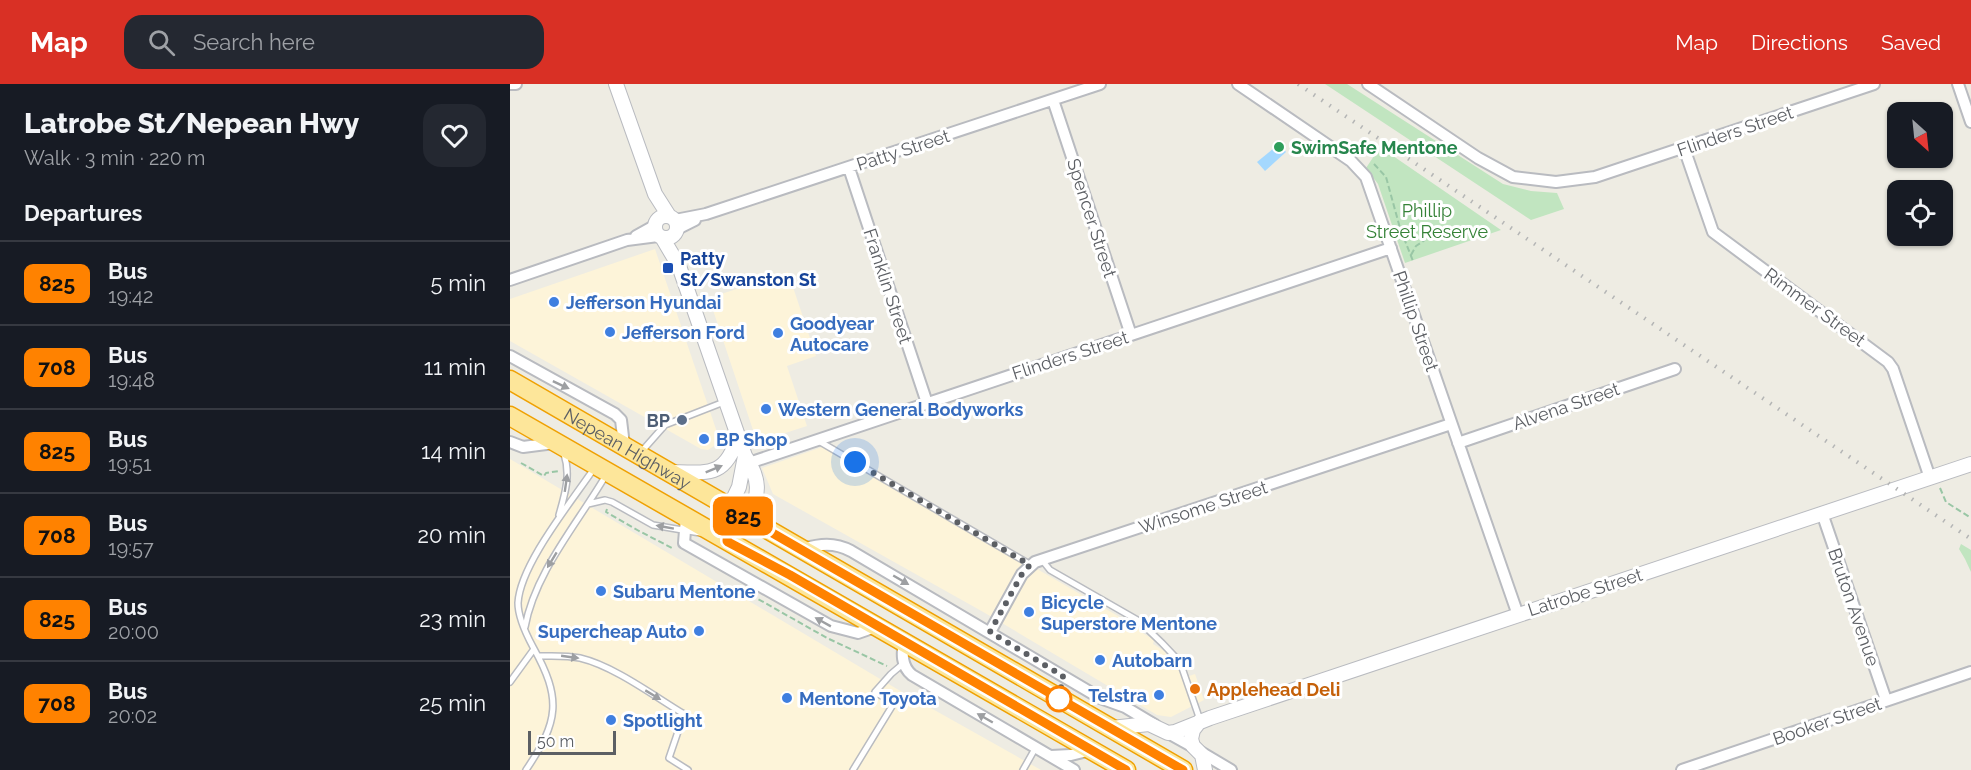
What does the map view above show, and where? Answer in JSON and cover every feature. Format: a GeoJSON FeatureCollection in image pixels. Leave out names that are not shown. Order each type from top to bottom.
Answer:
{"type":"FeatureCollection","features":[{"type":"Feature","properties":{"kind":"highway","name":"Nepean Highway"},"geometry":{"type":"LineString","coordinates":[[510,380],[1183,770]]}},
{"type":"Feature","properties":{"kind":"highway","name":"Nepean Highway"},"geometry":{"type":"LineString","coordinates":[[510,416],[601,469],[686,524],[726,540],[1126,770]]}},
{"type":"Feature","properties":{"kind":"highway"},"geometry":{"type":"LineString","coordinates":[[601,469],[628,447]]}},
{"type":"Feature","properties":{"kind":"highway"},"geometry":{"type":"LineString","coordinates":[[726,540],[729,508]]}},
{"type":"Feature","properties":{"kind":"highway"},"geometry":{"type":"LineString","coordinates":[[726,540],[747,518]]}},
{"type":"Feature","properties":{"kind":"highway"},"geometry":{"type":"LineString","coordinates":[[942,664],[956,639]]}},
{"type":"Feature","properties":{"kind":"street"},"geometry":{"type":"LineString","coordinates":[[510,84],[516,84]]}},
{"type":"Feature","properties":{"kind":"street"},"geometry":{"type":"LineString","coordinates":[[616,84],[738,435],[747,460],[755,472],[759,486],[757,499],[747,518]]}},
{"type":"Feature","properties":{"kind":"street","name":"Patty Street"},"geometry":{"type":"LineString","coordinates":[[510,280],[1100,84]]}},
{"type":"Feature","properties":{"kind":"street","name":"Phillip Street"},"geometry":{"type":"LineString","coordinates":[[1238,84],[1351,160],[1366,177],[1518,615]]}},
{"type":"Feature","properties":{"kind":"street","name":"Flinders Street"},"geometry":{"type":"LineString","coordinates":[[1368,84],[1478,158],[1513,177],[1556,182],[1595,177],[1874,84]]}},
{"type":"Feature","properties":{"kind":"street"},"geometry":{"type":"LineString","coordinates":[[1958,84],[1971,122]]}},
{"type":"Feature","properties":{"kind":"street","name":"Spencer Street"},"geometry":{"type":"LineString","coordinates":[[1053,100],[1131,335]]}},
{"type":"Feature","properties":{"kind":"street","name":"Rimmer Street"},"geometry":{"type":"LineString","coordinates":[[1684,148],[1713,232],[1888,362],[1893,369],[1930,477]]}},
{"type":"Feature","properties":{"kind":"street","name":"Franklin Street"},"geometry":{"type":"LineString","coordinates":[[849,168],[927,403]]}},
{"type":"Feature","properties":{"kind":"street","name":"Flinders Street"},"geometry":{"type":"LineString","coordinates":[[747,460],[816,440],[1391,248]]}},
{"type":"Feature","properties":{"kind":"street"},"geometry":{"type":"LineString","coordinates":[[510,356],[615,414],[621,420],[628,447]]}},
{"type":"Feature","properties":{"kind":"street","name":"Alvena Street"},"geometry":{"type":"LineString","coordinates":[[1458,442],[1675,369]]}},
{"type":"Feature","properties":{"kind":"street","name":"Winsome Street"},"geometry":{"type":"LineString","coordinates":[[1030,565],[1451,424]]}},
{"type":"Feature","properties":{"kind":"street"},"geometry":{"type":"LineString","coordinates":[[671,472],[716,470],[731,456],[738,435]]}},
{"type":"Feature","properties":{"kind":"street"},"geometry":{"type":"LineString","coordinates":[[510,442],[523,447],[559,445]]}},
{"type":"Feature","properties":{"kind":"street"},"geometry":{"type":"LineString","coordinates":[[729,508],[739,487],[747,460]]}},
{"type":"Feature","properties":{"kind":"street","name":"Latrobe Street"},"geometry":{"type":"LineString","coordinates":[[1111,728],[1147,724],[1174,732],[1200,721],[1971,464]]}},
{"type":"Feature","properties":{"kind":"street","name":"Bruton Avenue"},"geometry":{"type":"LineString","coordinates":[[1822,513],[1886,700]]}},
{"type":"Feature","properties":{"kind":"street"},"geometry":{"type":"LineString","coordinates":[[686,524],[684,543],[831,626],[858,633],[879,626]]}},
{"type":"Feature","properties":{"kind":"street"},"geometry":{"type":"LineString","coordinates":[[802,549],[820,544],[843,547],[1100,698],[1121,705],[1231,770]]}},
{"type":"Feature","properties":{"kind":"street"},"geometry":{"type":"LineString","coordinates":[[990,632],[1022,574],[1030,565]]}},
{"type":"Feature","properties":{"kind":"street"},"geometry":{"type":"LineString","coordinates":[[903,641],[904,663],[907,671],[912,675],[1074,770]]}},
{"type":"Feature","properties":{"kind":"street","name":"Booker Street"},"geometry":{"type":"LineString","coordinates":[[1682,770],[1971,672]]}},
{"type":"Feature","properties":{"kind":"street"},"geometry":{"type":"LineString","coordinates":[[1200,721],[1193,729],[1191,742],[1203,757],[1205,770]]}},
{"type":"Feature","properties":{"kind":"street"},"geometry":{"type":"LineString","coordinates":[[1050,756],[1071,755],[1092,750]]}},
{"type":"Feature","properties":{"kind":"lane"},"geometry":{"type":"LineString","coordinates":[[628,447],[665,425],[726,401]]}},
{"type":"Feature","properties":{"kind":"lane"},"geometry":{"type":"LineString","coordinates":[[816,440],[1030,565]]}},
{"type":"Feature","properties":{"kind":"lane"},"geometry":{"type":"LineString","coordinates":[[558,519],[568,471],[559,445]]}},
{"type":"Feature","properties":{"kind":"lane"},"geometry":{"type":"LineString","coordinates":[[525,629],[530,602],[588,504],[601,469]]}},
{"type":"Feature","properties":{"kind":"lane"},"geometry":{"type":"LineString","coordinates":[[526,770],[549,732],[553,715],[550,687],[525,629],[518,604],[521,590],[541,547],[558,519],[601,469]]}},
{"type":"Feature","properties":{"kind":"lane"},"geometry":{"type":"LineString","coordinates":[[588,504],[605,500],[612,502],[653,525],[686,524]]}},
{"type":"Feature","properties":{"kind":"lane"},"geometry":{"type":"LineString","coordinates":[[1042,560],[1050,570],[1139,621],[1162,643],[1180,662],[1200,721]]}},
{"type":"Feature","properties":{"kind":"lane"},"geometry":{"type":"LineString","coordinates":[[510,682],[534,649]]}},
{"type":"Feature","properties":{"kind":"lane"},"geometry":{"type":"LineString","coordinates":[[538,656],[569,657],[602,665],[684,714],[669,758],[688,770]]}},
{"type":"Feature","properties":{"kind":"lane"},"geometry":{"type":"LineString","coordinates":[[853,770],[894,704],[875,692],[904,663]]}},
{"type":"Feature","properties":{"kind":"lane"},"geometry":{"type":"LineString","coordinates":[[1023,770],[1036,747]]}},
{"type":"Feature","properties":{"kind":"path"},"geometry":{"type":"LineString","coordinates":[[1374,164],[1386,177],[1400,228],[1413,261]]}},
{"type":"Feature","properties":{"kind":"path"},"geometry":{"type":"LineString","coordinates":[[1411,255],[1416,246],[1425,240]]}},
{"type":"Feature","properties":{"kind":"path"},"geometry":{"type":"LineString","coordinates":[[521,463],[544,476],[546,473],[568,471]]}},
{"type":"Feature","properties":{"kind":"path"},"geometry":{"type":"LineString","coordinates":[[1930,477],[1937,483],[1946,502],[1971,518]]}},
{"type":"Feature","properties":{"kind":"shaded area","name":"Jefferson Ford"},"geometry":{"type":"Polygon","coordinates":[[[655,249],[718,435],[717,444],[708,450],[701,449],[510,341],[510,299],[655,249]]]}},
{"type":"Feature","properties":{"kind":"shaded area"},"geometry":{"type":"Polygon","coordinates":[[[788,272],[816,356],[787,366],[807,426],[757,442],[709,298],[788,272]]]}},
{"type":"Feature","properties":{"kind":"shaded area"},"geometry":{"type":"Polygon","coordinates":[[[825,446],[1142,630],[1141,632],[1154,640],[1153,644],[1166,652],[1178,664],[1183,678],[1195,674],[1204,700],[1171,717],[1157,715],[985,613],[773,494],[762,468],[825,446]]]}},
{"type":"Feature","properties":{"kind":"shaded area"},"geometry":{"type":"Polygon","coordinates":[[[510,459],[897,689],[1041,770],[510,770],[510,459]]]}},
{"type":"Feature","properties":{"kind":"green space"},"geometry":{"type":"Polygon","coordinates":[[[1325,84],[1347,84],[1503,184],[1531,191],[1557,193],[1564,209],[1531,220],[1325,84]]]}},
{"type":"Feature","properties":{"kind":"green space","name":"Phillip Street Reserve"},"geometry":{"type":"Polygon","coordinates":[[[1380,147],[1501,230],[1405,263],[1378,184],[1366,168],[1380,147]]]}},
{"type":"Feature","properties":{"kind":"green space"},"geometry":{"type":"Polygon","coordinates":[[[1961,544],[1971,550],[1971,572],[1959,549],[1961,544]]]}},
{"type":"Feature","properties":{"kind":"water"},"geometry":{"type":"Polygon","coordinates":[[[1279,144],[1286,152],[1265,171],[1257,162],[1279,144]]]}},
{"type":"Feature","properties":{"kind":"railway"},"geometry":{"type":"LineString","coordinates":[[1298,84],[1971,539]]}},
{"type":"Feature","properties":{"kind":"bus line","name":"825"},"geometry":{"type":"LineString","coordinates":[[1126,770],[790,575],[728,542],[729,508],[1183,770]]}},
{"type":"Feature","properties":{"kind":"place","name":"SwimSafe Mentone"},"geometry":{"type":"Point","coordinates":[1279,147]}},
{"type":"Feature","properties":{"kind":"place","name":"Patty St/Swanston St"},"geometry":{"type":"Point","coordinates":[668,268]}},
{"type":"Feature","properties":{"kind":"place","name":"Jefferson Hyundai"},"geometry":{"type":"Point","coordinates":[554,302]}},
{"type":"Feature","properties":{"kind":"place","name":"Jefferson Ford"},"geometry":{"type":"Point","coordinates":[610,332]}},
{"type":"Feature","properties":{"kind":"place","name":"Goodyear Autocare"},"geometry":{"type":"Point","coordinates":[778,333]}},
{"type":"Feature","properties":{"kind":"place","name":"Western General Bodyworks"},"geometry":{"type":"Point","coordinates":[766,409]}},
{"type":"Feature","properties":{"kind":"place","name":"BP"},"geometry":{"type":"Point","coordinates":[682,420]}},
{"type":"Feature","properties":{"kind":"place","name":"BP Shop"},"geometry":{"type":"Point","coordinates":[704,439]}},
{"type":"Feature","properties":{"kind":"place","name":"Subaru Mentone"},"geometry":{"type":"Point","coordinates":[601,591]}},
{"type":"Feature","properties":{"kind":"place","name":"Bicycle Superstore Mentone"},"geometry":{"type":"Point","coordinates":[1029,612]}},
{"type":"Feature","properties":{"kind":"place","name":"Supercheap Auto"},"geometry":{"type":"Point","coordinates":[699,631]}},
{"type":"Feature","properties":{"kind":"place","name":"Autobarn"},"geometry":{"type":"Point","coordinates":[1100,660]}},
{"type":"Feature","properties":{"kind":"place","name":"Applehead Deli"},"geometry":{"type":"Point","coordinates":[1195,689]}},
{"type":"Feature","properties":{"kind":"place","name":"Telstra"},"geometry":{"type":"Point","coordinates":[1159,695]}},
{"type":"Feature","properties":{"kind":"place","name":"Mentone Toyota"},"geometry":{"type":"Point","coordinates":[787,698]}},
{"type":"Feature","properties":{"kind":"place","name":"Spotlight"},"geometry":{"type":"Point","coordinates":[611,720]}},
{"type":"Feature","properties":{"kind":"route"},"geometry":{"type":"LineString","coordinates":[[855,462],[1020,557],[1030,565],[1022,574],[990,632],[1063,676],[1059,699]]}}]}
